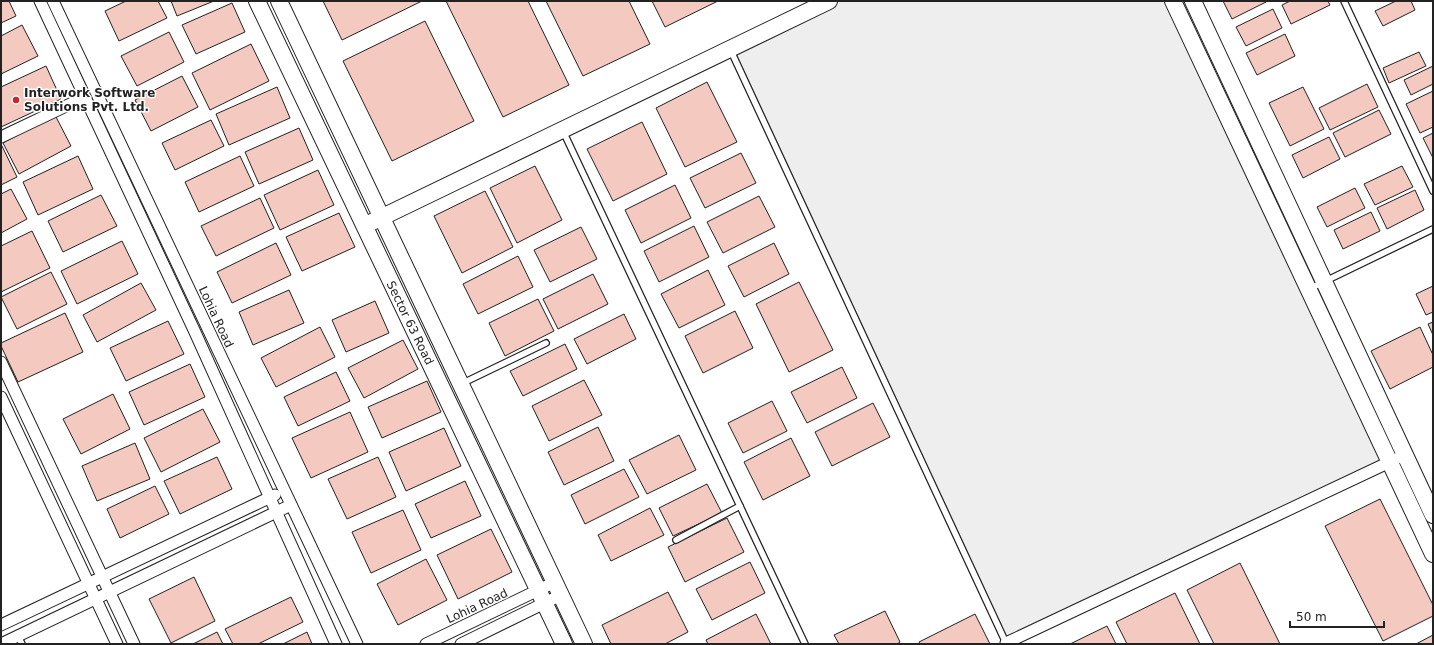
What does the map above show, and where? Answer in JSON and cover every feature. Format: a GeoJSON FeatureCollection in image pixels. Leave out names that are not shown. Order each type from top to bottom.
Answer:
{"type":"FeatureCollection","features":[{"type":"Feature","properties":{"kind":"street"},"geometry":{"type":"LineString","coordinates":[[40,1],[194,330],[336,644]]}},
{"type":"Feature","properties":{"kind":"street","name":"Lohia Road"},"geometry":{"type":"LineString","coordinates":[[53,1],[357,644]]}},
{"type":"Feature","properties":{"kind":"street","name":"Sector 63 Road"},"geometry":{"type":"LineString","coordinates":[[257,1],[363,226],[564,644]]}},
{"type":"Feature","properties":{"kind":"street","name":"Sector 63 Road"},"geometry":{"type":"LineString","coordinates":[[279,1],[584,644]]}},
{"type":"Feature","properties":{"kind":"street"},"geometry":{"type":"LineString","coordinates":[[363,226],[829,1]]}},
{"type":"Feature","properties":{"kind":"street"},"geometry":{"type":"LineString","coordinates":[[1173,1],[1433,554]]}},
{"type":"Feature","properties":{"kind":"street"},"geometry":{"type":"LineString","coordinates":[[1193,1],[1433,515]]}},
{"type":"Feature","properties":{"kind":"street"},"geometry":{"type":"LineString","coordinates":[[1,137],[85,97]]}},
{"type":"Feature","properties":{"kind":"street"},"geometry":{"type":"LineString","coordinates":[[1,362],[4,373],[134,644]]}},
{"type":"Feature","properties":{"kind":"street"},"geometry":{"type":"LineString","coordinates":[[1,397],[118,644]]}},
{"type":"Feature","properties":{"kind":"street"},"geometry":{"type":"LineString","coordinates":[[1006,644],[1405,455]]}},
{"type":"Feature","properties":{"kind":"street"},"geometry":{"type":"LineString","coordinates":[[1,625],[284,490]]}},
{"type":"Feature","properties":{"kind":"street"},"geometry":{"type":"LineString","coordinates":[[1,644],[20,640],[110,592],[291,505]]}},
{"type":"Feature","properties":{"kind":"street"},"geometry":{"type":"LineString","coordinates":[[460,644],[558,589]]}},
{"type":"Feature","properties":{"kind":"street","name":"Lohia Road"},"geometry":{"type":"LineString","coordinates":[[426,644],[542,597]]}},
{"type":"Feature","properties":{"kind":"lane"},"geometry":{"type":"LineString","coordinates":[[1344,1],[1433,191]]}},
{"type":"Feature","properties":{"kind":"lane"},"geometry":{"type":"LineString","coordinates":[[730,49],[1006,644]]}},
{"type":"Feature","properties":{"kind":"lane"},"geometry":{"type":"LineString","coordinates":[[562,129],[805,644]]}},
{"type":"Feature","properties":{"kind":"lane"},"geometry":{"type":"LineString","coordinates":[[1309,289],[1433,229]]}},
{"type":"Feature","properties":{"kind":"lane"},"geometry":{"type":"LineString","coordinates":[[461,384],[546,343]]}},
{"type":"Feature","properties":{"kind":"lane"},"geometry":{"type":"LineString","coordinates":[[676,540],[740,506]]}},
{"type":"Feature","properties":{"kind":"shaded area"},"geometry":{"type":"Polygon","coordinates":[[[829,1],[1189,1],[1390,462],[1006,643],[730,49],[829,1]]]}},
{"type":"Feature","properties":{"kind":"building"},"geometry":{"type":"Polygon","coordinates":[[[1,1],[9,1],[16,16],[1,23],[1,1]]]}},
{"type":"Feature","properties":{"kind":"building"},"geometry":{"type":"Polygon","coordinates":[[[126,1],[158,1],[167,18],[119,41],[105,11],[126,1]]]}},
{"type":"Feature","properties":{"kind":"building"},"geometry":{"type":"Polygon","coordinates":[[[171,1],[214,1],[177,16],[171,1]]]}},
{"type":"Feature","properties":{"kind":"building"},"geometry":{"type":"Polygon","coordinates":[[[323,1],[422,1],[342,40],[323,1]]]}},
{"type":"Feature","properties":{"kind":"building"},"geometry":{"type":"Polygon","coordinates":[[[446,1],[528,1],[569,85],[503,117],[446,1]]]}},
{"type":"Feature","properties":{"kind":"building"},"geometry":{"type":"Polygon","coordinates":[[[546,1],[629,1],[650,44],[583,76],[546,1]]]}},
{"type":"Feature","properties":{"kind":"building"},"geometry":{"type":"Polygon","coordinates":[[[652,1],[718,1],[665,27],[652,1]]]}},
{"type":"Feature","properties":{"kind":"building"},"geometry":{"type":"Polygon","coordinates":[[[1223,1],[1266,1],[1266,2],[1232,19],[1223,1]]]}},
{"type":"Feature","properties":{"kind":"building"},"geometry":{"type":"Polygon","coordinates":[[[1290,1],[1328,1],[1330,5],[1291,24],[1282,5],[1290,1]]]}},
{"type":"Feature","properties":{"kind":"building"},"geometry":{"type":"Polygon","coordinates":[[[1396,1],[1411,1],[1415,10],[1383,26],[1375,11],[1396,1]]]}},
{"type":"Feature","properties":{"kind":"building"},"geometry":{"type":"Polygon","coordinates":[[[232,3],[245,32],[196,54],[182,25],[232,3]]]}},
{"type":"Feature","properties":{"kind":"building"},"geometry":{"type":"Polygon","coordinates":[[[1273,9],[1282,28],[1246,46],[1236,27],[1273,9]]]}},
{"type":"Feature","properties":{"kind":"building"},"geometry":{"type":"Polygon","coordinates":[[[425,21],[474,121],[392,161],[343,61],[425,21]]]}},
{"type":"Feature","properties":{"kind":"building"},"geometry":{"type":"Polygon","coordinates":[[[22,25],[38,56],[1,74],[1,36],[22,25]]]}},
{"type":"Feature","properties":{"kind":"building"},"geometry":{"type":"Polygon","coordinates":[[[169,32],[184,62],[137,86],[121,56],[169,32]]]}},
{"type":"Feature","properties":{"kind":"building"},"geometry":{"type":"Polygon","coordinates":[[[1285,34],[1295,56],[1257,75],[1246,53],[1285,34]]]}},
{"type":"Feature","properties":{"kind":"building"},"geometry":{"type":"Polygon","coordinates":[[[251,44],[269,81],[210,110],[192,73],[251,44]]]}},
{"type":"Feature","properties":{"kind":"building"},"geometry":{"type":"Polygon","coordinates":[[[1419,52],[1426,66],[1389,83],[1383,68],[1419,52]]]}},
{"type":"Feature","properties":{"kind":"building"},"geometry":{"type":"Polygon","coordinates":[[[46,66],[61,99],[1,127],[1,87],[46,66]]]}},
{"type":"Feature","properties":{"kind":"building"},"geometry":{"type":"Polygon","coordinates":[[[1433,66],[1433,84],[1411,95],[1404,80],[1433,66]]]}},
{"type":"Feature","properties":{"kind":"building"},"geometry":{"type":"Polygon","coordinates":[[[182,76],[198,107],[151,131],[135,100],[182,76]]]}},
{"type":"Feature","properties":{"kind":"building"},"geometry":{"type":"Polygon","coordinates":[[[707,82],[737,142],[685,167],[656,108],[707,82]]]}},
{"type":"Feature","properties":{"kind":"building"},"geometry":{"type":"Polygon","coordinates":[[[1367,84],[1378,107],[1330,130],[1319,108],[1367,84]]]}},
{"type":"Feature","properties":{"kind":"building"},"geometry":{"type":"Polygon","coordinates":[[[277,87],[290,118],[229,145],[216,114],[277,87]]]}},
{"type":"Feature","properties":{"kind":"building"},"geometry":{"type":"Polygon","coordinates":[[[1303,87],[1324,129],[1290,146],[1269,103],[1303,87]]]}},
{"type":"Feature","properties":{"kind":"building"},"geometry":{"type":"Polygon","coordinates":[[[1433,91],[1433,127],[1420,133],[1406,104],[1433,91]]]}},
{"type":"Feature","properties":{"kind":"building"},"geometry":{"type":"Polygon","coordinates":[[[1379,110],[1391,134],[1345,157],[1333,133],[1379,110]]]}},
{"type":"Feature","properties":{"kind":"building"},"geometry":{"type":"Polygon","coordinates":[[[55,115],[71,146],[19,174],[3,143],[55,115]]]}},
{"type":"Feature","properties":{"kind":"building"},"geometry":{"type":"Polygon","coordinates":[[[211,120],[224,146],[175,170],[162,143],[211,120]]]}},
{"type":"Feature","properties":{"kind":"building"},"geometry":{"type":"Polygon","coordinates":[[[642,122],[667,174],[613,201],[587,149],[642,122]]]}},
{"type":"Feature","properties":{"kind":"building"},"geometry":{"type":"Polygon","coordinates":[[[299,128],[313,160],[259,184],[245,152],[299,128]]]}},
{"type":"Feature","properties":{"kind":"building"},"geometry":{"type":"Polygon","coordinates":[[[1433,133],[1433,158],[1423,138],[1433,133]]]}},
{"type":"Feature","properties":{"kind":"building"},"geometry":{"type":"Polygon","coordinates":[[[1329,137],[1340,159],[1303,178],[1292,155],[1329,137]]]}},
{"type":"Feature","properties":{"kind":"building"},"geometry":{"type":"Polygon","coordinates":[[[1,144],[17,177],[1,185],[1,144]]]}},
{"type":"Feature","properties":{"kind":"building"},"geometry":{"type":"Polygon","coordinates":[[[741,153],[756,183],[705,208],[690,178],[741,153]]]}},
{"type":"Feature","properties":{"kind":"building"},"geometry":{"type":"Polygon","coordinates":[[[78,156],[93,189],[38,215],[23,182],[78,156]]]}},
{"type":"Feature","properties":{"kind":"building"},"geometry":{"type":"Polygon","coordinates":[[[240,156],[254,186],[199,212],[185,182],[240,156]]]}},
{"type":"Feature","properties":{"kind":"building"},"geometry":{"type":"Polygon","coordinates":[[[535,166],[562,220],[517,243],[490,188],[535,166]]]}},
{"type":"Feature","properties":{"kind":"building"},"geometry":{"type":"Polygon","coordinates":[[[1402,166],[1413,187],[1375,205],[1364,184],[1402,166]]]}},
{"type":"Feature","properties":{"kind":"building"},"geometry":{"type":"Polygon","coordinates":[[[318,170],[334,205],[280,230],[264,195],[318,170]]]}},
{"type":"Feature","properties":{"kind":"building"},"geometry":{"type":"Polygon","coordinates":[[[675,185],[691,218],[641,243],[625,210],[675,185]]]}},
{"type":"Feature","properties":{"kind":"building"},"geometry":{"type":"Polygon","coordinates":[[[1355,188],[1365,208],[1327,227],[1317,207],[1355,188]]]}},
{"type":"Feature","properties":{"kind":"building"},"geometry":{"type":"Polygon","coordinates":[[[11,189],[27,219],[1,233],[1,194],[11,189]]]}},
{"type":"Feature","properties":{"kind":"building"},"geometry":{"type":"Polygon","coordinates":[[[1415,190],[1424,210],[1387,229],[1377,208],[1415,190]]]}},
{"type":"Feature","properties":{"kind":"building"},"geometry":{"type":"Polygon","coordinates":[[[485,191],[513,247],[462,273],[434,216],[485,191]]]}},
{"type":"Feature","properties":{"kind":"building"},"geometry":{"type":"Polygon","coordinates":[[[101,195],[117,226],[63,252],[48,221],[101,195]]]}},
{"type":"Feature","properties":{"kind":"building"},"geometry":{"type":"Polygon","coordinates":[[[759,196],[775,227],[723,253],[707,222],[759,196]]]}},
{"type":"Feature","properties":{"kind":"building"},"geometry":{"type":"Polygon","coordinates":[[[260,198],[274,228],[216,256],[201,226],[260,198]]]}},
{"type":"Feature","properties":{"kind":"building"},"geometry":{"type":"Polygon","coordinates":[[[1371,212],[1380,231],[1343,249],[1334,230],[1371,212]]]}},
{"type":"Feature","properties":{"kind":"building"},"geometry":{"type":"Polygon","coordinates":[[[339,213],[355,247],[302,271],[286,237],[339,213]]]}},
{"type":"Feature","properties":{"kind":"building"},"geometry":{"type":"Polygon","coordinates":[[[694,226],[709,257],[659,282],[644,251],[694,226]]]}},
{"type":"Feature","properties":{"kind":"building"},"geometry":{"type":"Polygon","coordinates":[[[581,227],[597,259],[550,282],[534,250],[581,227]]]}},
{"type":"Feature","properties":{"kind":"building"},"geometry":{"type":"Polygon","coordinates":[[[32,231],[50,268],[1,292],[1,246],[32,231]]]}},
{"type":"Feature","properties":{"kind":"building"},"geometry":{"type":"Polygon","coordinates":[[[122,241],[138,274],[77,304],[61,271],[122,241]]]}},
{"type":"Feature","properties":{"kind":"building"},"geometry":{"type":"Polygon","coordinates":[[[276,243],[291,275],[232,303],[217,272],[276,243]]]}},
{"type":"Feature","properties":{"kind":"building"},"geometry":{"type":"Polygon","coordinates":[[[774,243],[789,274],[744,297],[728,266],[774,243]]]}},
{"type":"Feature","properties":{"kind":"building"},"geometry":{"type":"Polygon","coordinates":[[[518,256],[533,287],[478,314],[463,284],[518,256]]]}},
{"type":"Feature","properties":{"kind":"building"},"geometry":{"type":"Polygon","coordinates":[[[708,270],[725,305],[679,328],[661,294],[708,270]]]}},
{"type":"Feature","properties":{"kind":"building"},"geometry":{"type":"Polygon","coordinates":[[[51,272],[67,304],[17,329],[1,297],[51,272]]]}},
{"type":"Feature","properties":{"kind":"building"},"geometry":{"type":"Polygon","coordinates":[[[593,274],[608,304],[558,329],[543,299],[593,274]]]}},
{"type":"Feature","properties":{"kind":"building"},"geometry":{"type":"Polygon","coordinates":[[[799,282],[833,350],[789,372],[756,304],[799,282]]]}},
{"type":"Feature","properties":{"kind":"building"},"geometry":{"type":"Polygon","coordinates":[[[141,283],[156,310],[97,342],[83,315],[141,283]]]}},
{"type":"Feature","properties":{"kind":"building"},"geometry":{"type":"Polygon","coordinates":[[[1433,286],[1433,312],[1426,315],[1416,294],[1433,286]]]}},
{"type":"Feature","properties":{"kind":"building"},"geometry":{"type":"Polygon","coordinates":[[[289,290],[304,323],[253,345],[239,312],[289,290]]]}},
{"type":"Feature","properties":{"kind":"building"},"geometry":{"type":"Polygon","coordinates":[[[538,299],[554,331],[505,356],[489,323],[538,299]]]}},
{"type":"Feature","properties":{"kind":"building"},"geometry":{"type":"Polygon","coordinates":[[[375,301],[389,333],[346,352],[332,320],[375,301]]]}},
{"type":"Feature","properties":{"kind":"building"},"geometry":{"type":"Polygon","coordinates":[[[735,311],[753,348],[703,373],[685,336],[735,311]]]}},
{"type":"Feature","properties":{"kind":"building"},"geometry":{"type":"Polygon","coordinates":[[[65,313],[83,352],[18,382],[1,343],[65,313]]]}},
{"type":"Feature","properties":{"kind":"building"},"geometry":{"type":"Polygon","coordinates":[[[624,314],[636,339],[587,364],[574,339],[624,314]]]}},
{"type":"Feature","properties":{"kind":"building"},"geometry":{"type":"Polygon","coordinates":[[[168,321],[184,354],[126,381],[110,348],[168,321]]]}},
{"type":"Feature","properties":{"kind":"building"},"geometry":{"type":"Polygon","coordinates":[[[1433,322],[1433,335],[1428,324],[1433,322]]]}},
{"type":"Feature","properties":{"kind":"building"},"geometry":{"type":"Polygon","coordinates":[[[320,327],[335,357],[276,387],[261,358],[320,327]]]}},
{"type":"Feature","properties":{"kind":"building"},"geometry":{"type":"Polygon","coordinates":[[[1420,327],[1433,355],[1433,367],[1390,389],[1371,351],[1420,327]]]}},
{"type":"Feature","properties":{"kind":"building"},"geometry":{"type":"Polygon","coordinates":[[[403,340],[418,369],[364,398],[348,368],[403,340]]]}},
{"type":"Feature","properties":{"kind":"building"},"geometry":{"type":"Polygon","coordinates":[[[565,344],[577,369],[523,396],[510,371],[565,344]]]}},
{"type":"Feature","properties":{"kind":"building"},"geometry":{"type":"Polygon","coordinates":[[[190,364],[205,397],[144,425],[129,392],[190,364]]]}},
{"type":"Feature","properties":{"kind":"building"},"geometry":{"type":"Polygon","coordinates":[[[842,367],[857,398],[807,423],[791,392],[842,367]]]}},
{"type":"Feature","properties":{"kind":"building"},"geometry":{"type":"Polygon","coordinates":[[[336,372],[350,401],[298,426],[284,397],[336,372]]]}},
{"type":"Feature","properties":{"kind":"building"},"geometry":{"type":"Polygon","coordinates":[[[584,380],[602,415],[549,441],[532,406],[584,380]]]}},
{"type":"Feature","properties":{"kind":"building"},"geometry":{"type":"Polygon","coordinates":[[[427,381],[441,412],[382,438],[368,407],[427,381]]]}},
{"type":"Feature","properties":{"kind":"building"},"geometry":{"type":"Polygon","coordinates":[[[113,394],[130,429],[81,454],[63,419],[113,394]]]}},
{"type":"Feature","properties":{"kind":"building"},"geometry":{"type":"Polygon","coordinates":[[[772,401],[787,431],[743,453],[728,423],[772,401]]]}},
{"type":"Feature","properties":{"kind":"building"},"geometry":{"type":"Polygon","coordinates":[[[873,403],[890,437],[832,466],[815,432],[873,403]]]}},
{"type":"Feature","properties":{"kind":"building"},"geometry":{"type":"Polygon","coordinates":[[[203,409],[220,442],[161,472],[144,438],[203,409]]]}},
{"type":"Feature","properties":{"kind":"building"},"geometry":{"type":"Polygon","coordinates":[[[350,412],[368,452],[311,478],[292,438],[350,412]]]}},
{"type":"Feature","properties":{"kind":"building"},"geometry":{"type":"Polygon","coordinates":[[[598,427],[614,461],[564,485],[548,452],[598,427]]]}},
{"type":"Feature","properties":{"kind":"building"},"geometry":{"type":"Polygon","coordinates":[[[444,428],[461,466],[406,491],[389,452],[444,428]]]}},
{"type":"Feature","properties":{"kind":"building"},"geometry":{"type":"Polygon","coordinates":[[[679,435],[696,470],[647,494],[629,460],[679,435]]]}},
{"type":"Feature","properties":{"kind":"building"},"geometry":{"type":"Polygon","coordinates":[[[791,438],[810,476],[763,500],[744,462],[791,438]]]}},
{"type":"Feature","properties":{"kind":"building"},"geometry":{"type":"Polygon","coordinates":[[[135,443],[150,479],[97,501],[82,466],[135,443]]]}},
{"type":"Feature","properties":{"kind":"building"},"geometry":{"type":"Polygon","coordinates":[[[217,457],[232,489],[180,514],[164,481],[217,457]]]}},
{"type":"Feature","properties":{"kind":"building"},"geometry":{"type":"Polygon","coordinates":[[[378,457],[396,497],[347,519],[328,479],[378,457]]]}},
{"type":"Feature","properties":{"kind":"building"},"geometry":{"type":"Polygon","coordinates":[[[624,469],[639,497],[585,524],[571,495],[624,469]]]}},
{"type":"Feature","properties":{"kind":"building"},"geometry":{"type":"Polygon","coordinates":[[[465,481],[481,516],[431,538],[415,504],[465,481]]]}},
{"type":"Feature","properties":{"kind":"building"},"geometry":{"type":"Polygon","coordinates":[[[707,484],[722,513],[673,536],[659,508],[707,484]]]}},
{"type":"Feature","properties":{"kind":"building"},"geometry":{"type":"Polygon","coordinates":[[[155,486],[169,514],[120,538],[107,509],[155,486]]]}},
{"type":"Feature","properties":{"kind":"building"},"geometry":{"type":"Polygon","coordinates":[[[1380,499],[1433,605],[1433,616],[1383,641],[1325,526],[1380,499]]]}},
{"type":"Feature","properties":{"kind":"building"},"geometry":{"type":"Polygon","coordinates":[[[650,508],[664,535],[611,561],[598,535],[650,508]]]}},
{"type":"Feature","properties":{"kind":"building"},"geometry":{"type":"Polygon","coordinates":[[[403,510],[421,550],[371,573],[352,532],[403,510]]]}},
{"type":"Feature","properties":{"kind":"building"},"geometry":{"type":"Polygon","coordinates":[[[727,518],[744,552],[685,582],[668,547],[727,518]]]}},
{"type":"Feature","properties":{"kind":"building"},"geometry":{"type":"Polygon","coordinates":[[[491,529],[512,572],[458,599],[437,555],[491,529]]]}},
{"type":"Feature","properties":{"kind":"building"},"geometry":{"type":"Polygon","coordinates":[[[426,559],[447,600],[398,625],[377,584],[426,559]]]}},
{"type":"Feature","properties":{"kind":"building"},"geometry":{"type":"Polygon","coordinates":[[[750,562],[765,593],[712,620],[696,589],[750,562]]]}},
{"type":"Feature","properties":{"kind":"building"},"geometry":{"type":"Polygon","coordinates":[[[1240,563],[1280,644],[1214,644],[1187,590],[1240,563]]]}},
{"type":"Feature","properties":{"kind":"building"},"geometry":{"type":"Polygon","coordinates":[[[194,577],[215,621],[171,643],[149,599],[194,577]]]}},
{"type":"Feature","properties":{"kind":"building"},"geometry":{"type":"Polygon","coordinates":[[[668,592],[688,632],[665,644],[611,644],[602,625],[668,592]]]}},
{"type":"Feature","properties":{"kind":"building"},"geometry":{"type":"Polygon","coordinates":[[[1175,593],[1200,644],[1127,644],[1116,622],[1175,593]]]}},
{"type":"Feature","properties":{"kind":"building"},"geometry":{"type":"Polygon","coordinates":[[[291,597],[303,622],[258,644],[233,644],[225,629],[291,597]]]}},
{"type":"Feature","properties":{"kind":"building"},"geometry":{"type":"Polygon","coordinates":[[[885,611],[900,642],[897,644],[839,644],[834,635],[885,611]]]}},
{"type":"Feature","properties":{"kind":"building"},"geometry":{"type":"Polygon","coordinates":[[[756,614],[771,644],[708,644],[706,640],[756,614]]]}},
{"type":"Feature","properties":{"kind":"building"},"geometry":{"type":"Polygon","coordinates":[[[975,614],[990,644],[920,644],[919,642],[975,614]]]}},
{"type":"Feature","properties":{"kind":"building"},"geometry":{"type":"Polygon","coordinates":[[[1107,626],[1116,644],[1070,644],[1107,626]]]}},
{"type":"Feature","properties":{"kind":"building"},"geometry":{"type":"Polygon","coordinates":[[[217,632],[223,644],[193,644],[217,632]]]}},
{"type":"Feature","properties":{"kind":"building"},"geometry":{"type":"Polygon","coordinates":[[[307,632],[312,644],[283,644],[307,632]]]}},
{"type":"Feature","properties":{"kind":"building"},"geometry":{"type":"Polygon","coordinates":[[[1433,635],[1433,644],[1416,644],[1433,635]]]}},
{"type":"Feature","properties":{"kind":"place","name":"Interwork Software Solutions Pvt. Ltd."},"geometry":{"type":"Point","coordinates":[16,100]}}]}
